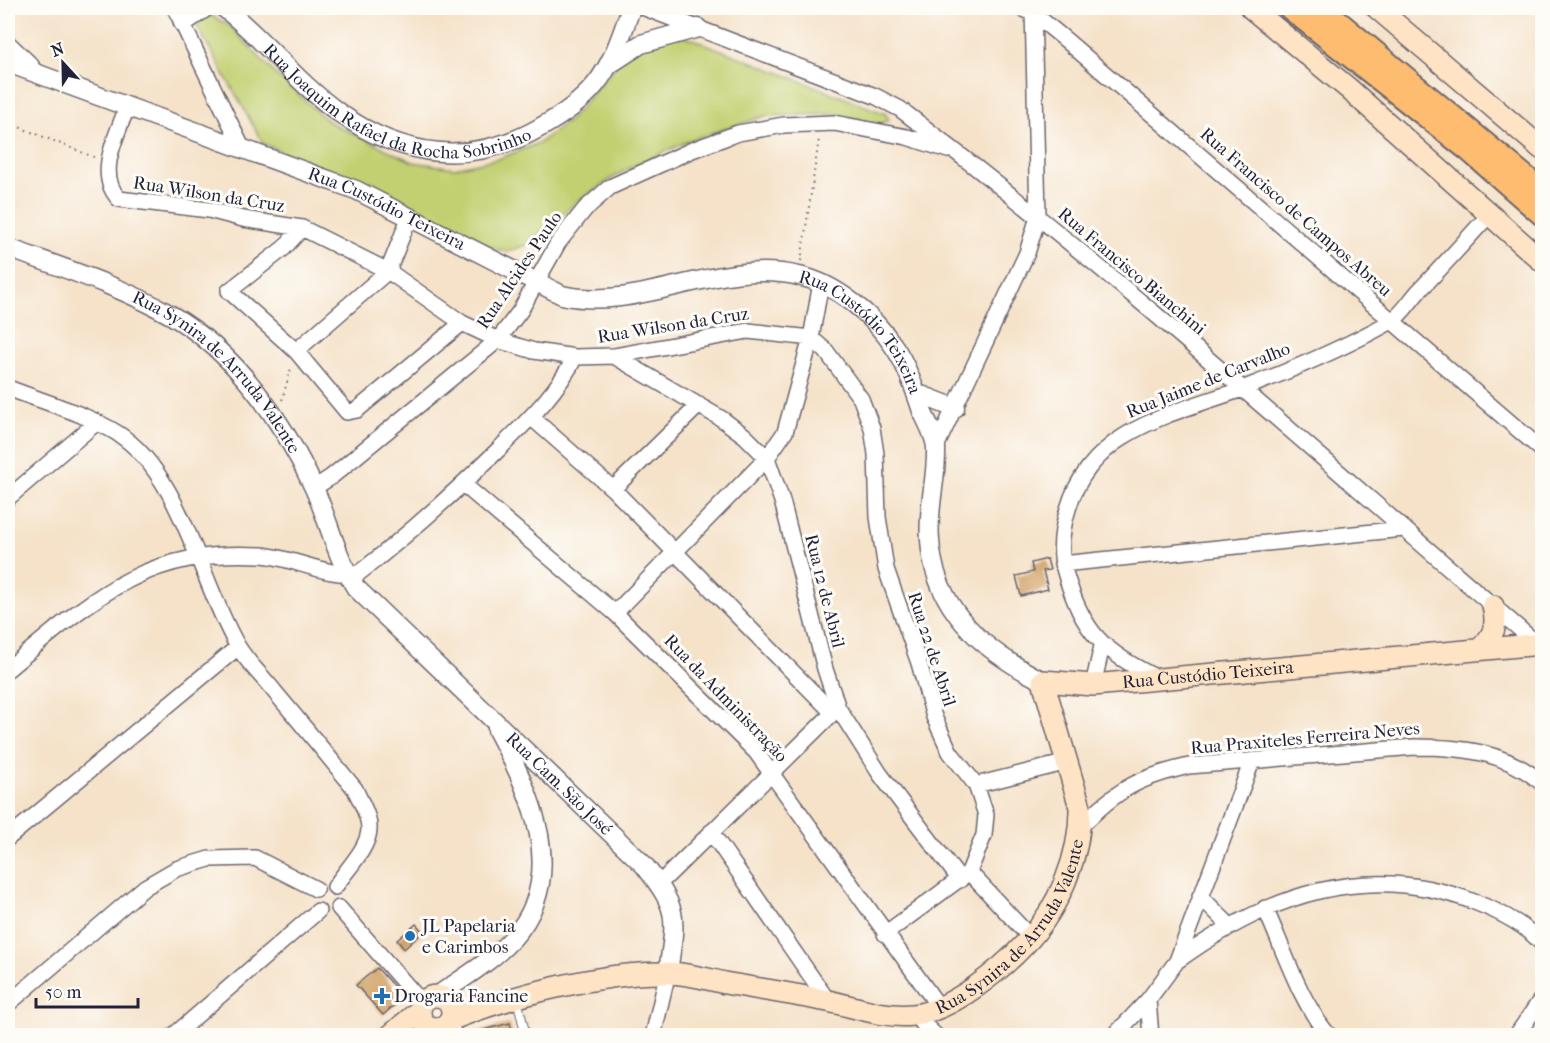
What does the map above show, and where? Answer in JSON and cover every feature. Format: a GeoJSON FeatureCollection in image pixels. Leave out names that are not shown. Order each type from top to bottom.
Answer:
{"type":"FeatureCollection","features":[{"type":"Feature","properties":{"kind":"main road"},"geometry":{"type":"LineString","coordinates":[[1251,8],[1349,89],[1542,261]]}},
{"type":"Feature","properties":{"kind":"main road"},"geometry":{"type":"LineString","coordinates":[[1290,8],[1469,150],[1542,214]]}},
{"type":"Feature","properties":{"kind":"main road"},"geometry":{"type":"LineString","coordinates":[[1321,8],[1467,126],[1542,191]]}},
{"type":"Feature","properties":{"kind":"main road"},"geometry":{"type":"LineString","coordinates":[[1377,8],[1542,149]]}},
{"type":"Feature","properties":{"kind":"main road"},"geometry":{"type":"LineString","coordinates":[[1480,649],[1493,634],[1496,625],[1493,606]]}},
{"type":"Feature","properties":{"kind":"main road","name":"Rua Custódio Teixeira"},"geometry":{"type":"LineString","coordinates":[[1043,681],[1093,685],[1541,645]]}},
{"type":"Feature","properties":{"kind":"main road","name":"Rua Synira de Arruda Valente"},"geometry":{"type":"LineString","coordinates":[[438,1017],[619,976],[668,972],[828,1001],[889,1015],[914,1015],[939,1007],[980,984],[1012,958],[1050,914],[1062,889],[1080,827],[1080,807],[1043,681]]}},
{"type":"Feature","properties":{"kind":"main road"},"geometry":{"type":"LineString","coordinates":[[390,1035],[438,1017]]}},
{"type":"Feature","properties":{"kind":"street"},"geometry":{"type":"LineString","coordinates":[[205,8],[179,15],[243,150]]}},
{"type":"Feature","properties":{"kind":"street","name":"Rua Joaquim Rafael da Rocha Sobrinho"},"geometry":{"type":"LineString","coordinates":[[224,8],[302,84],[338,112],[362,127],[421,151],[452,154],[489,149],[522,138],[565,113],[594,86],[609,66],[631,8]]}},
{"type":"Feature","properties":{"kind":"street","name":"Rua Francisco Bianchini"},"geometry":{"type":"LineString","coordinates":[[645,8],[875,96],[900,109],[1038,217],[1243,388],[1403,529],[1541,645]]}},
{"type":"Feature","properties":{"kind":"street"},"geometry":{"type":"LineString","coordinates":[[936,447],[1028,254],[1038,217],[1029,9]]}},
{"type":"Feature","properties":{"kind":"street","name":"Rua Francisco de Campos Abreu"},"geometry":{"type":"LineString","coordinates":[[1029,9],[1542,450]]}},
{"type":"Feature","properties":{"kind":"street"},"geometry":{"type":"LineString","coordinates":[[609,66],[641,44],[698,28]]}},
{"type":"Feature","properties":{"kind":"street"},"geometry":{"type":"LineString","coordinates":[[8,45],[40,75]]}},
{"type":"Feature","properties":{"kind":"street","name":"Rua Custódio Teixeira"},"geometry":{"type":"LineString","coordinates":[[8,63],[356,190],[562,296],[582,300],[610,300],[733,273],[758,272],[798,276],[821,283],[843,296],[868,316],[896,350],[916,393],[936,447],[930,540],[943,592],[956,616],[975,638],[1010,665],[1043,681]]}},
{"type":"Feature","properties":{"kind":"street"},"geometry":{"type":"LineString","coordinates":[[108,163],[126,107]]}},
{"type":"Feature","properties":{"kind":"street","name":"Rua Alcides Paulo"},"geometry":{"type":"LineString","coordinates":[[314,488],[331,477],[498,340],[520,311],[558,243],[585,209],[610,188],[643,170],[738,133],[784,125],[821,123],[866,128],[959,154]]}},
{"type":"Feature","properties":{"kind":"street","name":"Rua Wilson da Cruz"},"geometry":{"type":"LineString","coordinates":[[108,163],[111,190],[119,199],[209,210],[243,219],[302,228],[388,271],[462,323],[498,340],[534,351],[575,357],[614,356],[733,332],[763,332],[811,338]]}},
{"type":"Feature","properties":{"kind":"street","name":"Rua Jaime de Carvalho"},"geometry":{"type":"LineString","coordinates":[[1160,679],[1126,662],[1102,646],[1074,597],[1062,564],[1063,525],[1078,480],[1098,455],[1132,429],[1243,388],[1393,320],[1489,215]]}},
{"type":"Feature","properties":{"kind":"street"},"geometry":{"type":"LineString","coordinates":[[296,351],[388,271],[410,216]]}},
{"type":"Feature","properties":{"kind":"street"},"geometry":{"type":"LineString","coordinates":[[302,228],[284,248],[229,291],[296,351],[344,410],[351,412],[462,323]]}},
{"type":"Feature","properties":{"kind":"street","name":"Rua Synira de Arruda Valente"},"geometry":{"type":"LineString","coordinates":[[8,248],[97,280],[171,315],[206,339],[229,361],[277,420],[314,488],[347,575]]}},
{"type":"Feature","properties":{"kind":"street"},"geometry":{"type":"LineString","coordinates":[[615,613],[767,458],[784,432],[811,338],[821,283]]}},
{"type":"Feature","properties":{"kind":"street","name":"Rua 22 de Abril"},"geometry":{"type":"LineString","coordinates":[[811,338],[843,371],[861,399],[872,429],[876,454],[878,518],[886,569],[920,663],[941,737],[976,785],[986,815],[984,835],[965,876]]}},
{"type":"Feature","properties":{"kind":"street","name":"Rua 12 de Abril"},"geometry":{"type":"LineString","coordinates":[[614,356],[699,405],[745,436],[767,458],[782,501],[836,710],[880,774],[965,876],[1031,938]]}},
{"type":"Feature","properties":{"kind":"street"},"geometry":{"type":"LineString","coordinates":[[8,669],[90,600],[129,577],[198,556],[285,557],[347,575],[359,573],[463,484],[531,417],[566,375],[575,357]]}},
{"type":"Feature","properties":{"kind":"street"},"geometry":{"type":"LineString","coordinates":[[8,388],[97,422],[119,434],[137,450],[157,475],[172,500],[198,556],[210,593],[238,647],[355,789],[366,815],[369,830],[364,844],[335,887]]}},
{"type":"Feature","properties":{"kind":"street"},"geometry":{"type":"LineString","coordinates":[[916,393],[955,408]]}},
{"type":"Feature","properties":{"kind":"street"},"geometry":{"type":"LineString","coordinates":[[613,489],[699,405]]}},
{"type":"Feature","properties":{"kind":"street"},"geometry":{"type":"LineString","coordinates":[[531,417],[613,489],[836,710],[659,884]]}},
{"type":"Feature","properties":{"kind":"street"},"geometry":{"type":"LineString","coordinates":[[8,498],[97,422]]}},
{"type":"Feature","properties":{"kind":"street","name":"Rua da Administração"},"geometry":{"type":"LineString","coordinates":[[463,484],[615,613],[756,752],[939,1007]]}},
{"type":"Feature","properties":{"kind":"street"},"geometry":{"type":"LineString","coordinates":[[1062,564],[1403,529]]}},
{"type":"Feature","properties":{"kind":"street","name":"Rua Cam. São José"},"geometry":{"type":"LineString","coordinates":[[347,575],[356,588],[644,865],[659,884],[673,908],[675,927],[668,972],[653,1035]]}},
{"type":"Feature","properties":{"kind":"street"},"geometry":{"type":"LineString","coordinates":[[1093,685],[1102,646]]}},
{"type":"Feature","properties":{"kind":"street"},"geometry":{"type":"LineString","coordinates":[[8,838],[238,647]]}},
{"type":"Feature","properties":{"kind":"street"},"geometry":{"type":"LineString","coordinates":[[339,908],[438,1017],[530,917],[537,892],[541,844],[537,816],[526,785],[489,715]]}},
{"type":"Feature","properties":{"kind":"street","name":"Rua Praxiteles Ferreira Neves"},"geometry":{"type":"LineString","coordinates":[[1080,827],[1107,800],[1131,784],[1158,773],[1189,766],[1414,747],[1448,747],[1505,759],[1527,770],[1542,783]]}},
{"type":"Feature","properties":{"kind":"street"},"geometry":{"type":"LineString","coordinates":[[1114,1035],[1148,999],[1177,961],[1252,761]]}},
{"type":"Feature","properties":{"kind":"street"},"geometry":{"type":"LineString","coordinates":[[976,785],[1068,762]]}},
{"type":"Feature","properties":{"kind":"street"},"geometry":{"type":"LineString","coordinates":[[526,785],[532,777],[547,771]]}},
{"type":"Feature","properties":{"kind":"street"},"geometry":{"type":"LineString","coordinates":[[711,832],[828,1001]]}},
{"type":"Feature","properties":{"kind":"street"},"geometry":{"type":"LineString","coordinates":[[8,1004],[145,887],[176,868],[209,859],[255,858],[316,889]]}},
{"type":"Feature","properties":{"kind":"street"},"geometry":{"type":"LineString","coordinates":[[885,934],[965,876]]}},
{"type":"Feature","properties":{"kind":"street"},"geometry":{"type":"LineString","coordinates":[[1177,961],[1229,925],[1297,895],[1338,886],[1376,884],[1416,886],[1458,896],[1491,909],[1518,924],[1542,944]]}},
{"type":"Feature","properties":{"kind":"street"},"geometry":{"type":"LineString","coordinates":[[325,885],[335,887],[342,899],[339,908],[326,914],[318,911],[313,903],[316,889],[325,885]]}},
{"type":"Feature","properties":{"kind":"street"},"geometry":{"type":"LineString","coordinates":[[1200,896],[1229,925]]}},
{"type":"Feature","properties":{"kind":"street"},"geometry":{"type":"LineString","coordinates":[[1265,908],[1296,980],[1320,1024],[1329,1035]]}},
{"type":"Feature","properties":{"kind":"street"},"geometry":{"type":"LineString","coordinates":[[173,1035],[318,911]]}},
{"type":"Feature","properties":{"kind":"street"},"geometry":{"type":"LineString","coordinates":[[1516,1035],[1542,998]]}},
{"type":"Feature","properties":{"kind":"street"},"geometry":{"type":"LineString","coordinates":[[1148,999],[1151,1035]]}},
{"type":"Feature","properties":{"kind":"street"},"geometry":{"type":"LineString","coordinates":[[914,1015],[936,1035]]}},
{"type":"Feature","properties":{"kind":"lane"},"geometry":{"type":"LineString","coordinates":[[517,998],[526,1035]]}},
{"type":"Feature","properties":{"kind":"path"},"geometry":{"type":"LineString","coordinates":[[9,123],[108,163]]}},
{"type":"Feature","properties":{"kind":"path"},"geometry":{"type":"LineString","coordinates":[[798,276],[821,123]]}},
{"type":"Feature","properties":{"kind":"path"},"geometry":{"type":"LineString","coordinates":[[277,420],[296,351]]}},
{"type":"Feature","properties":{"kind":"green space"},"geometry":{"type":"Polygon","coordinates":[[[204,12],[229,25],[278,77],[329,122],[413,162],[454,168],[501,158],[539,143],[571,119],[630,49],[680,34],[886,114],[889,120],[879,124],[837,114],[765,116],[690,140],[622,172],[580,199],[526,245],[507,252],[479,243],[378,188],[304,163],[263,143],[197,26],[204,12]]]}},
{"type":"Feature","properties":{"kind":"building"},"geometry":{"type":"Polygon","coordinates":[[[1047,559],[1050,570],[1043,571],[1048,589],[1021,596],[1016,576],[1033,572],[1031,563],[1047,559]]]}},
{"type":"Feature","properties":{"kind":"building","name":"JL Papelaria e Carimbos"},"geometry":{"type":"Polygon","coordinates":[[[416,924],[423,932],[404,949],[397,940],[416,924]]]}},
{"type":"Feature","properties":{"kind":"building","name":"Drogaria Fancine"},"geometry":{"type":"Polygon","coordinates":[[[377,968],[399,992],[398,1002],[383,1015],[356,985],[377,968]]]}},
{"type":"Feature","properties":{"kind":"building"},"geometry":{"type":"Polygon","coordinates":[[[510,1023],[513,1035],[477,1035],[476,1032],[510,1023]]]}},
{"type":"Feature","properties":{"kind":"place","name":"JL Papelaria e Carimbos"},"geometry":{"type":"Point","coordinates":[410,936]}},
{"type":"Feature","properties":{"kind":"place","name":"Drogaria Fancine"},"geometry":{"type":"Point","coordinates":[382,996]}}]}
